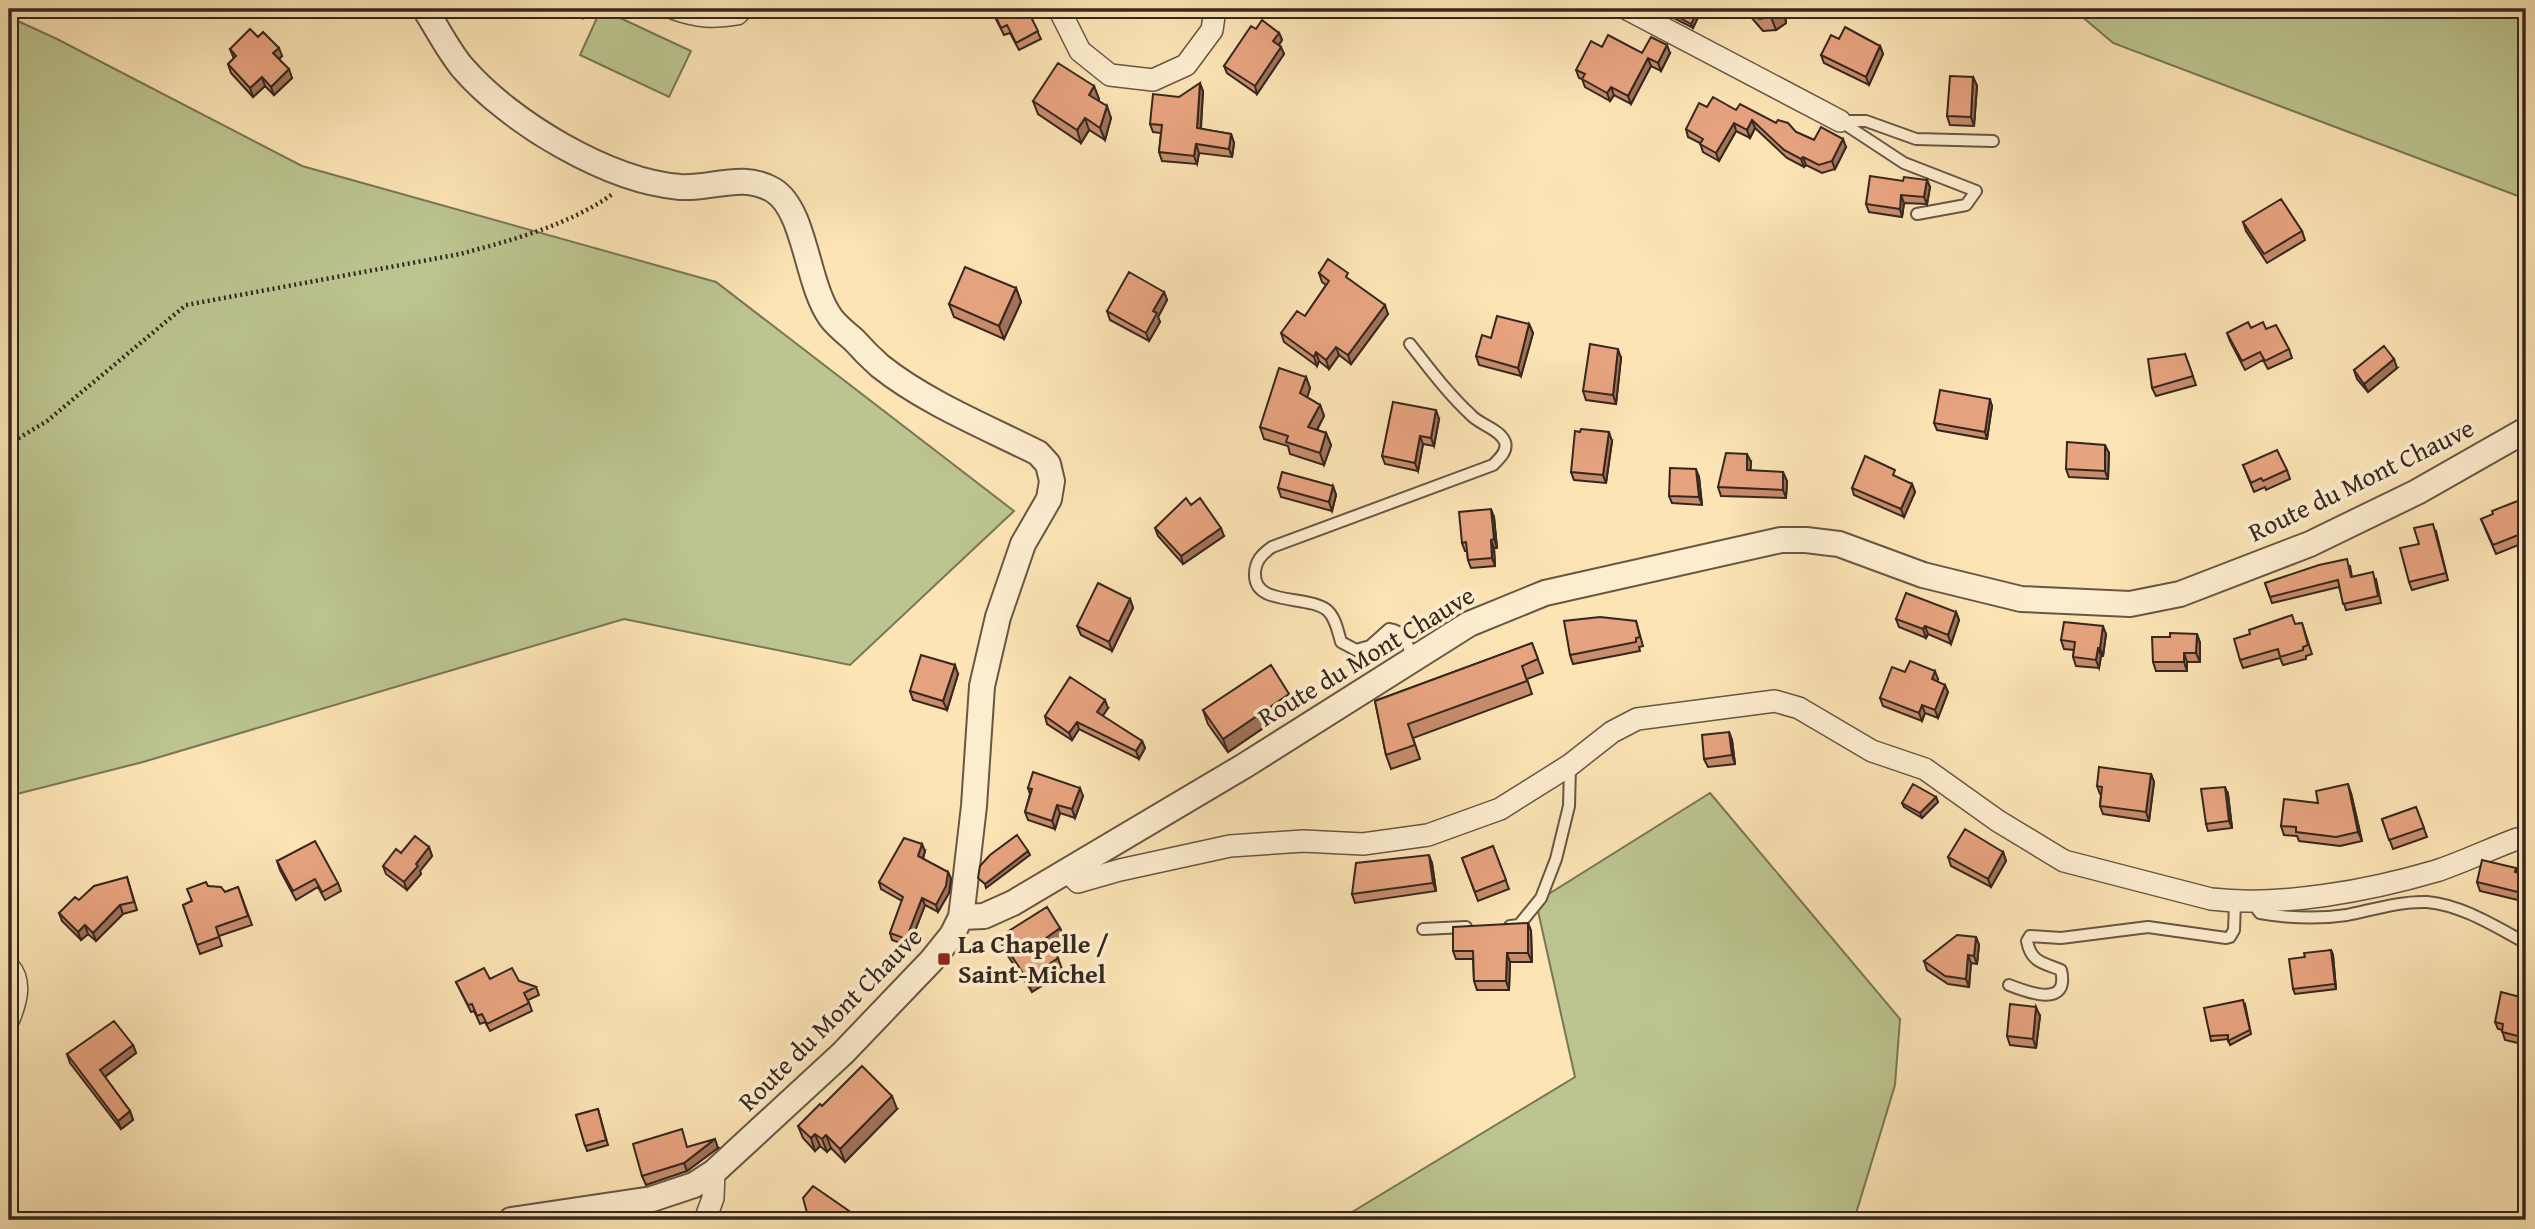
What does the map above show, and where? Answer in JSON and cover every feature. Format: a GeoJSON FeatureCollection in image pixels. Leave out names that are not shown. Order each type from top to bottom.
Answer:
{"type":"FeatureCollection","features":[{"type":"Feature","properties":{"kind":"street"},"geometry":{"type":"LineString","coordinates":[[425,9],[460,65],[507,110],[589,159],[635,178],[682,187],[739,180],[756,182],[783,197],[792,210],[817,291],[831,318],[880,366],[931,398],[1038,453],[1048,464],[1052,481],[1049,499],[1019,556],[998,617],[982,686],[974,806],[961,917]]}},
{"type":"Feature","properties":{"kind":"street"},"geometry":{"type":"LineString","coordinates":[[675,9],[715,18],[737,14],[741,9]]}},
{"type":"Feature","properties":{"kind":"street"},"geometry":{"type":"LineString","coordinates":[[1059,9],[1080,51],[1110,75],[1153,80],[1186,65],[1212,30],[1215,9]]}},
{"type":"Feature","properties":{"kind":"street"},"geometry":{"type":"LineString","coordinates":[[1627,9],[1840,121]]}},
{"type":"Feature","properties":{"kind":"street","name":"Route du Mont Chauve"},"geometry":{"type":"LineString","coordinates":[[511,1220],[652,1199],[694,1185],[742,1149],[878,1016],[942,949],[961,917],[984,916],[1013,903],[1244,766],[1469,625],[1545,593],[1781,540],[1806,540],[1839,544],[1923,575],[2021,599],[2130,604],[2180,594],[2310,544],[2417,492],[2526,430]]}},
{"type":"Feature","properties":{"kind":"street"},"geometry":{"type":"LineString","coordinates":[[1068,872],[1078,882],[1230,846],[1303,841],[1363,844],[1428,835],[1500,809],[1570,765],[1612,732],[1637,719],[1775,701],[1799,708],[1872,751],[1925,769],[1998,821],[2064,861],[2211,899],[2243,902],[2300,898],[2387,883],[2437,870],[2517,839],[2526,839]]}},
{"type":"Feature","properties":{"kind":"street"},"geometry":{"type":"LineString","coordinates":[[9,967],[15,974],[17,999],[9,1019]]}},
{"type":"Feature","properties":{"kind":"street"},"geometry":{"type":"LineString","coordinates":[[705,1220],[713,1198],[714,1172]]}},
{"type":"Feature","properties":{"kind":"lane"},"geometry":{"type":"LineString","coordinates":[[1840,121],[1866,121],[1916,139],[1993,141]]}},
{"type":"Feature","properties":{"kind":"lane"},"geometry":{"type":"LineString","coordinates":[[1840,121],[1904,163],[1976,191],[1966,205],[1917,214]]}},
{"type":"Feature","properties":{"kind":"lane"},"geometry":{"type":"LineString","coordinates":[[1410,344],[1472,416],[1499,433],[1506,447],[1502,457],[1493,465],[1272,547],[1261,555],[1256,565],[1255,578],[1259,589],[1265,594],[1303,601],[1328,611],[1335,622],[1341,642],[1356,650],[1370,646],[1389,629],[1399,632],[1404,637],[1413,660]]}},
{"type":"Feature","properties":{"kind":"lane"},"geometry":{"type":"LineString","coordinates":[[1492,926],[1519,925],[1541,898],[1556,859],[1569,806],[1570,765]]}},
{"type":"Feature","properties":{"kind":"lane"},"geometry":{"type":"LineString","coordinates":[[2009,985],[2034,995],[2049,996],[2061,986],[2061,970],[2041,965],[2034,959],[2027,941],[2030,936],[2061,938],[2148,927],[2226,938],[2230,937],[2234,930],[2243,902],[2260,913],[2281,917],[2343,915],[2427,902],[2468,913],[2526,943]]}},
{"type":"Feature","properties":{"kind":"lane"},"geometry":{"type":"LineString","coordinates":[[1423,929],[1478,927]]}},
{"type":"Feature","properties":{"kind":"path"},"geometry":{"type":"LineString","coordinates":[[9,444],[47,421],[186,305],[460,254],[492,245],[596,206],[635,178]]}},
{"type":"Feature","properties":{"kind":"green space"},"geometry":{"type":"Polygon","coordinates":[[[601,9],[691,51],[669,97],[580,55],[601,9]]]}},
{"type":"Feature","properties":{"kind":"green space"},"geometry":{"type":"Polygon","coordinates":[[[2073,9],[2526,9],[2526,199],[2113,43],[2073,9]]]}},
{"type":"Feature","properties":{"kind":"green space"},"geometry":{"type":"Polygon","coordinates":[[[9,17],[57,39],[302,166],[716,282],[1014,511],[850,665],[624,619],[143,762],[9,796],[9,17]]]}},
{"type":"Feature","properties":{"kind":"green space"},"geometry":{"type":"Polygon","coordinates":[[[1710,793],[1900,1019],[1895,1085],[1854,1220],[1339,1220],[1575,1077],[1536,902],[1710,793]]]}},
{"type":"Feature","properties":{"kind":"building"},"geometry":{"type":"Polygon","coordinates":[[[571,9],[584,9],[581,14],[571,9]]]}},
{"type":"Feature","properties":{"kind":"building"},"geometry":{"type":"Polygon","coordinates":[[[992,9],[1027,9],[1038,31],[1016,43],[1007,25],[1001,28],[992,9]]]}},
{"type":"Feature","properties":{"kind":"building"},"geometry":{"type":"Polygon","coordinates":[[[1664,9],[1699,9],[1691,24],[1664,9]]]}},
{"type":"Feature","properties":{"kind":"building"},"geometry":{"type":"Polygon","coordinates":[[[1750,9],[1781,11],[1771,17],[1759,19],[1750,9]]]}},
{"type":"Feature","properties":{"kind":"building"},"geometry":{"type":"Polygon","coordinates":[[[1262,20],[1279,33],[1273,41],[1281,47],[1255,86],[1224,66],[1251,26],[1256,29],[1262,20]]]}},
{"type":"Feature","properties":{"kind":"building"},"geometry":{"type":"Polygon","coordinates":[[[1845,27],[1880,46],[1866,77],[1821,55],[1831,35],[1839,39],[1845,27]]]}},
{"type":"Feature","properties":{"kind":"building"},"geometry":{"type":"Polygon","coordinates":[[[250,29],[258,37],[263,32],[279,48],[273,53],[289,69],[271,87],[262,77],[250,88],[228,64],[236,56],[230,49],[250,29]]]}},
{"type":"Feature","properties":{"kind":"building"},"geometry":{"type":"Polygon","coordinates":[[[1608,35],[1642,53],[1651,37],[1667,45],[1658,63],[1648,58],[1628,96],[1611,87],[1607,93],[1582,79],[1585,74],[1576,70],[1591,41],[1602,47],[1608,35]]]}},
{"type":"Feature","properties":{"kind":"building"},"geometry":{"type":"Polygon","coordinates":[[[1058,63],[1094,86],[1089,95],[1107,106],[1100,128],[1085,118],[1077,130],[1033,101],[1058,63]]]}},
{"type":"Feature","properties":{"kind":"building"},"geometry":{"type":"Polygon","coordinates":[[[1950,76],[1973,77],[1971,117],[1947,116],[1950,76]]]}},
{"type":"Feature","properties":{"kind":"building"},"geometry":{"type":"Polygon","coordinates":[[[1200,83],[1197,128],[1231,134],[1229,149],[1196,144],[1194,156],[1159,152],[1162,125],[1150,124],[1153,94],[1179,97],[1200,83]]]}},
{"type":"Feature","properties":{"kind":"building"},"geometry":{"type":"Polygon","coordinates":[[[1713,97],[1736,110],[1740,104],[1776,123],[1778,120],[1788,123],[1796,132],[1814,140],[1821,127],[1843,139],[1832,161],[1819,165],[1784,150],[1752,120],[1747,130],[1734,123],[1716,153],[1700,144],[1703,139],[1686,129],[1699,103],[1707,107],[1713,97]]]}},
{"type":"Feature","properties":{"kind":"building"},"geometry":{"type":"Polygon","coordinates":[[[1870,176],[1903,181],[1904,177],[1927,180],[1924,197],[1901,195],[1900,209],[1866,204],[1870,176]]]}},
{"type":"Feature","properties":{"kind":"building"},"geometry":{"type":"Polygon","coordinates":[[[2281,199],[2302,231],[2264,254],[2243,222],[2281,199]]]}},
{"type":"Feature","properties":{"kind":"building"},"geometry":{"type":"Polygon","coordinates":[[[1328,259],[1348,273],[1346,277],[1385,305],[1348,355],[1336,347],[1326,360],[1316,352],[1314,357],[1281,333],[1297,311],[1305,316],[1329,281],[1319,273],[1328,259]]]}},
{"type":"Feature","properties":{"kind":"building"},"geometry":{"type":"Polygon","coordinates":[[[965,267],[1016,288],[999,326],[949,304],[965,267]]]}},
{"type":"Feature","properties":{"kind":"building"},"geometry":{"type":"Polygon","coordinates":[[[1129,272],[1164,292],[1153,311],[1157,313],[1146,333],[1107,311],[1129,272]]]}},
{"type":"Feature","properties":{"kind":"building"},"geometry":{"type":"Polygon","coordinates":[[[1497,316],[1529,324],[1518,368],[1476,356],[1482,335],[1491,338],[1497,316]]]}},
{"type":"Feature","properties":{"kind":"building"},"geometry":{"type":"Polygon","coordinates":[[[2248,322],[2251,328],[2263,322],[2266,329],[2276,325],[2289,349],[2265,361],[2260,352],[2242,361],[2227,333],[2248,322]]]}},
{"type":"Feature","properties":{"kind":"building"},"geometry":{"type":"Polygon","coordinates":[[[1590,344],[1618,349],[1613,395],[1583,391],[1590,344]]]}},
{"type":"Feature","properties":{"kind":"building"},"geometry":{"type":"Polygon","coordinates":[[[2384,346],[2394,359],[2364,384],[2354,370],[2384,346]]]}},
{"type":"Feature","properties":{"kind":"building"},"geometry":{"type":"Polygon","coordinates":[[[2185,354],[2193,376],[2152,388],[2148,359],[2185,354]]]}},
{"type":"Feature","properties":{"kind":"building"},"geometry":{"type":"Polygon","coordinates":[[[1279,368],[1306,377],[1300,393],[1320,405],[1308,427],[1326,433],[1320,453],[1286,442],[1288,436],[1260,427],[1279,368]]]}},
{"type":"Feature","properties":{"kind":"building"},"geometry":{"type":"Polygon","coordinates":[[[1940,390],[1990,399],[1985,432],[1934,423],[1940,390]]]}},
{"type":"Feature","properties":{"kind":"building"},"geometry":{"type":"Polygon","coordinates":[[[1393,402],[1436,410],[1431,438],[1420,436],[1415,463],[1382,456],[1393,402]]]}},
{"type":"Feature","properties":{"kind":"building"},"geometry":{"type":"Polygon","coordinates":[[[1581,429],[1609,432],[1603,475],[1571,472],[1575,431],[1580,432],[1581,429]]]}},
{"type":"Feature","properties":{"kind":"building"},"geometry":{"type":"Polygon","coordinates":[[[2067,442],[2105,445],[2105,471],[2066,469],[2067,442]]]}},
{"type":"Feature","properties":{"kind":"building"},"geometry":{"type":"Polygon","coordinates":[[[2277,450],[2287,470],[2263,481],[2261,478],[2251,483],[2243,465],[2277,450]]]}},
{"type":"Feature","properties":{"kind":"building"},"geometry":{"type":"Polygon","coordinates":[[[1726,453],[1747,454],[1747,470],[1783,472],[1783,490],[1718,487],[1726,453]]]}},
{"type":"Feature","properties":{"kind":"building"},"geometry":{"type":"Polygon","coordinates":[[[1865,456],[1895,470],[1893,475],[1912,484],[1901,509],[1852,488],[1865,456]]]}},
{"type":"Feature","properties":{"kind":"building"},"geometry":{"type":"Polygon","coordinates":[[[1670,468],[1696,469],[1699,497],[1669,496],[1670,468]]]}},
{"type":"Feature","properties":{"kind":"building"},"geometry":{"type":"Polygon","coordinates":[[[1282,472],[1333,486],[1329,502],[1278,488],[1282,472]]]}},
{"type":"Feature","properties":{"kind":"building"},"geometry":{"type":"Polygon","coordinates":[[[1186,498],[1191,505],[1200,498],[1221,528],[1181,556],[1155,528],[1186,498]]]}},
{"type":"Feature","properties":{"kind":"building"},"geometry":{"type":"Polygon","coordinates":[[[2520,500],[2522,504],[2526,503],[2526,532],[2493,545],[2481,519],[2493,514],[2492,511],[2520,500]]]}},
{"type":"Feature","properties":{"kind":"building"},"geometry":{"type":"Polygon","coordinates":[[[1491,509],[1494,539],[1491,540],[1492,558],[1468,560],[1466,542],[1462,543],[1459,512],[1491,509]]]}},
{"type":"Feature","properties":{"kind":"building"},"geometry":{"type":"Polygon","coordinates":[[[2433,524],[2446,573],[2409,582],[2400,548],[2419,544],[2414,528],[2433,524]]]}},
{"type":"Feature","properties":{"kind":"building"},"geometry":{"type":"Polygon","coordinates":[[[2347,559],[2351,577],[2373,572],[2378,596],[2343,604],[2338,580],[2270,597],[2265,583],[2319,565],[2347,559]]]}},
{"type":"Feature","properties":{"kind":"building"},"geometry":{"type":"Polygon","coordinates":[[[1098,583],[1130,599],[1109,642],[1077,626],[1098,583]]]}},
{"type":"Feature","properties":{"kind":"building"},"geometry":{"type":"Polygon","coordinates":[[[1906,593],[1956,612],[1948,635],[1896,619],[1906,593]]]}},
{"type":"Feature","properties":{"kind":"building"},"geometry":{"type":"Polygon","coordinates":[[[2292,615],[2295,624],[2302,623],[2308,645],[2303,647],[2303,650],[2280,657],[2278,649],[2240,660],[2234,639],[2250,634],[2249,630],[2292,615]]]}},
{"type":"Feature","properties":{"kind":"building"},"geometry":{"type":"Polygon","coordinates":[[[1600,617],[1636,621],[1640,637],[1636,638],[1636,642],[1570,655],[1564,621],[1600,617]]]}},
{"type":"Feature","properties":{"kind":"building"},"geometry":{"type":"Polygon","coordinates":[[[2064,622],[2103,626],[2096,660],[2073,657],[2075,642],[2061,640],[2064,622]]]}},
{"type":"Feature","properties":{"kind":"building"},"geometry":{"type":"Polygon","coordinates":[[[2170,633],[2197,634],[2196,653],[2184,653],[2184,662],[2153,662],[2152,637],[2170,637],[2170,633]]]}},
{"type":"Feature","properties":{"kind":"building"},"geometry":{"type":"Polygon","coordinates":[[[1532,643],[1538,659],[1522,666],[1527,681],[1408,724],[1415,745],[1386,755],[1375,701],[1532,643]]]}},
{"type":"Feature","properties":{"kind":"building"},"geometry":{"type":"Polygon","coordinates":[[[921,655],[955,665],[943,701],[910,691],[921,655]]]}},
{"type":"Feature","properties":{"kind":"building"},"geometry":{"type":"Polygon","coordinates":[[[1910,661],[1935,671],[1932,679],[1945,685],[1935,710],[1922,705],[1919,713],[1880,698],[1892,667],[1905,672],[1910,661]]]}},
{"type":"Feature","properties":{"kind":"building"},"geometry":{"type":"Polygon","coordinates":[[[1271,665],[1289,694],[1223,739],[1203,710],[1271,665]]]}},
{"type":"Feature","properties":{"kind":"building"},"geometry":{"type":"Polygon","coordinates":[[[1070,677],[1105,700],[1097,712],[1142,741],[1136,751],[1077,722],[1069,733],[1045,716],[1070,677]]]}},
{"type":"Feature","properties":{"kind":"building"},"geometry":{"type":"Polygon","coordinates":[[[1729,732],[1732,755],[1704,759],[1702,735],[1729,732]]]}},
{"type":"Feature","properties":{"kind":"building"},"geometry":{"type":"Polygon","coordinates":[[[2099,767],[2151,774],[2146,812],[2100,806],[2102,787],[2097,786],[2099,767]]]}},
{"type":"Feature","properties":{"kind":"building"},"geometry":{"type":"Polygon","coordinates":[[[1033,772],[1080,788],[1072,809],[1057,805],[1052,821],[1025,812],[1032,789],[1028,788],[1033,772]]]}},
{"type":"Feature","properties":{"kind":"building"},"geometry":{"type":"Polygon","coordinates":[[[1913,784],[1936,797],[1920,813],[1902,803],[1913,784]]]}},
{"type":"Feature","properties":{"kind":"building"},"geometry":{"type":"Polygon","coordinates":[[[2348,784],[2358,832],[2336,837],[2296,832],[2296,827],[2281,826],[2284,799],[2318,803],[2316,791],[2348,784]]]}},
{"type":"Feature","properties":{"kind":"building"},"geometry":{"type":"Polygon","coordinates":[[[2225,787],[2229,821],[2206,824],[2201,789],[2225,787]]]}},
{"type":"Feature","properties":{"kind":"building"},"geometry":{"type":"Polygon","coordinates":[[[2416,807],[2424,828],[2389,840],[2382,819],[2416,807]]]}},
{"type":"Feature","properties":{"kind":"building"},"geometry":{"type":"Polygon","coordinates":[[[1965,829],[2003,852],[1988,879],[1948,857],[1965,829]]]}},
{"type":"Feature","properties":{"kind":"building"},"geometry":{"type":"Polygon","coordinates":[[[1017,835],[1028,851],[985,884],[978,878],[980,866],[1017,835]]]}},
{"type":"Feature","properties":{"kind":"building"},"geometry":{"type":"Polygon","coordinates":[[[415,836],[429,847],[404,882],[383,866],[396,849],[401,853],[415,836]]]}},
{"type":"Feature","properties":{"kind":"building"},"geometry":{"type":"Polygon","coordinates":[[[904,838],[922,844],[918,856],[948,872],[946,886],[936,905],[922,898],[906,939],[890,933],[903,897],[879,882],[904,838]]]}},
{"type":"Feature","properties":{"kind":"building"},"geometry":{"type":"Polygon","coordinates":[[[315,841],[338,883],[322,892],[315,879],[293,891],[277,861],[315,841]]]}},
{"type":"Feature","properties":{"kind":"building"},"geometry":{"type":"Polygon","coordinates":[[[1493,846],[1506,880],[1475,892],[1462,858],[1493,846]]]}},
{"type":"Feature","properties":{"kind":"building"},"geometry":{"type":"Polygon","coordinates":[[[1429,855],[1433,883],[1352,894],[1356,863],[1429,855]]]}},
{"type":"Feature","properties":{"kind":"building"},"geometry":{"type":"Polygon","coordinates":[[[2482,860],[2516,868],[2515,872],[2526,874],[2526,894],[2477,882],[2482,860]]]}},
{"type":"Feature","properties":{"kind":"building"},"geometry":{"type":"Polygon","coordinates":[[[127,877],[134,902],[120,905],[93,933],[85,925],[78,932],[59,913],[75,897],[79,900],[94,886],[127,877]]]}},
{"type":"Feature","properties":{"kind":"building"},"geometry":{"type":"Polygon","coordinates":[[[206,882],[208,886],[221,887],[225,892],[238,887],[248,916],[216,927],[219,937],[197,945],[183,905],[192,901],[187,889],[206,882]]]}},
{"type":"Feature","properties":{"kind":"building"},"geometry":{"type":"Polygon","coordinates":[[[1047,907],[1060,928],[1046,938],[1058,958],[1027,979],[999,937],[1047,907]]]}},
{"type":"Feature","properties":{"kind":"building"},"geometry":{"type":"Polygon","coordinates":[[[1528,923],[1528,953],[1507,953],[1506,981],[1474,981],[1473,951],[1453,951],[1453,927],[1528,923]]]}},
{"type":"Feature","properties":{"kind":"building"},"geometry":{"type":"Polygon","coordinates":[[[1957,935],[1976,937],[1974,956],[1968,955],[1966,979],[1945,976],[1924,961],[1957,935]]]}},
{"type":"Feature","properties":{"kind":"building"},"geometry":{"type":"Polygon","coordinates":[[[2331,950],[2335,984],[2293,989],[2289,959],[2305,957],[2304,953],[2331,950]]]}},
{"type":"Feature","properties":{"kind":"building"},"geometry":{"type":"Polygon","coordinates":[[[484,968],[490,979],[512,968],[519,981],[536,987],[524,993],[529,1003],[487,1024],[482,1014],[477,1016],[472,1004],[468,1005],[456,982],[484,968]]]}},
{"type":"Feature","properties":{"kind":"building"},"geometry":{"type":"Polygon","coordinates":[[[2501,992],[2524,998],[2526,992],[2526,1038],[2502,1032],[2503,1024],[2495,1022],[2501,992]]]}},
{"type":"Feature","properties":{"kind":"building"},"geometry":{"type":"Polygon","coordinates":[[[2243,1000],[2250,1030],[2228,1041],[2228,1035],[2210,1036],[2204,1008],[2243,1000]]]}},
{"type":"Feature","properties":{"kind":"building"},"geometry":{"type":"Polygon","coordinates":[[[2010,1004],[2036,1007],[2033,1039],[2007,1036],[2010,1004]]]}},
{"type":"Feature","properties":{"kind":"building"},"geometry":{"type":"Polygon","coordinates":[[[114,1021],[133,1045],[100,1070],[130,1111],[118,1121],[67,1054],[114,1021]]]}},
{"type":"Feature","properties":{"kind":"building"},"geometry":{"type":"Polygon","coordinates":[[[862,1066],[892,1096],[840,1149],[826,1135],[822,1139],[815,1134],[811,1138],[798,1126],[862,1066]]]}},
{"type":"Feature","properties":{"kind":"building"},"geometry":{"type":"Polygon","coordinates":[[[598,1109],[606,1140],[585,1146],[576,1115],[598,1109]]]}},
{"type":"Feature","properties":{"kind":"building"},"geometry":{"type":"Polygon","coordinates":[[[682,1129],[687,1147],[715,1139],[684,1163],[642,1176],[633,1144],[682,1129]]]}},
{"type":"Feature","properties":{"kind":"building"},"geometry":{"type":"Polygon","coordinates":[[[813,1186],[852,1213],[847,1220],[809,1220],[803,1198],[813,1186]]]}},
{"type":"Feature","properties":{"kind":"place","name":"La Chapelle / Saint-Michel"},"geometry":{"type":"Point","coordinates":[944,959]}}]}
